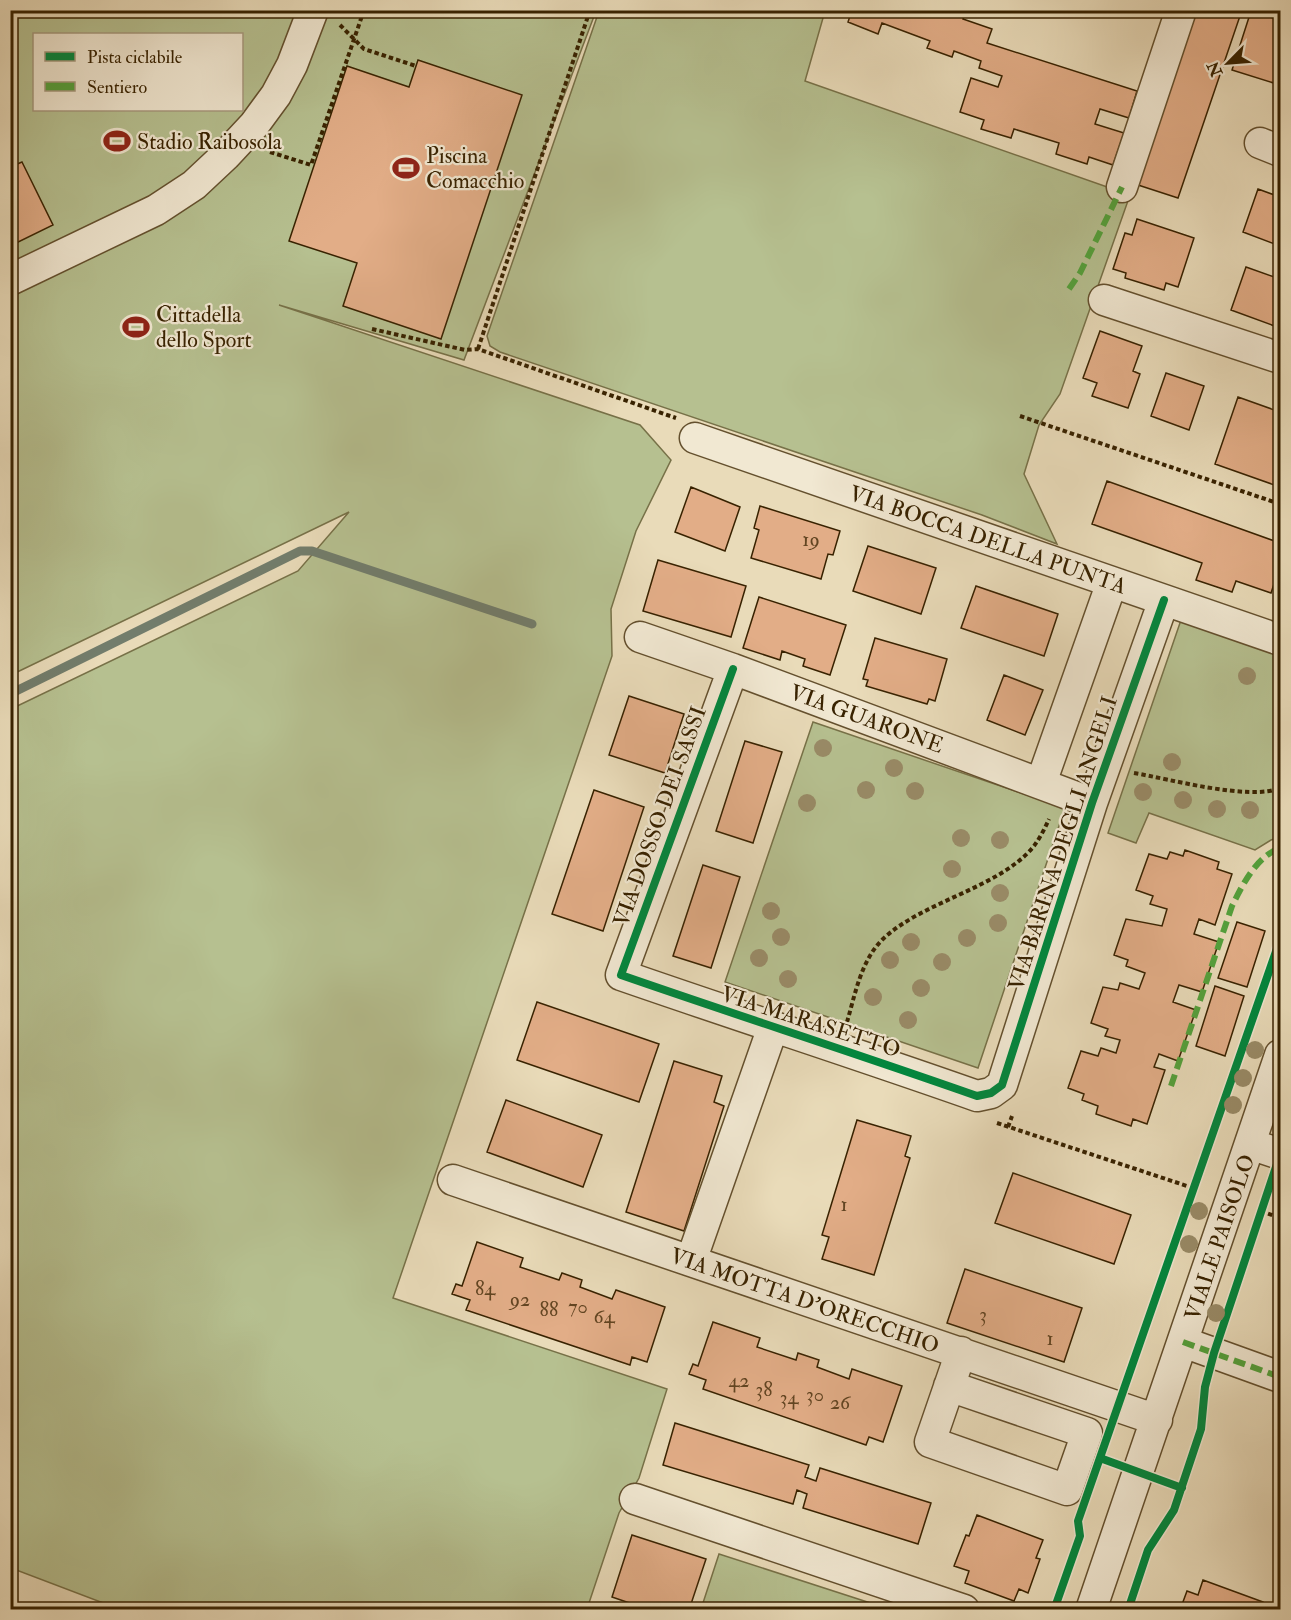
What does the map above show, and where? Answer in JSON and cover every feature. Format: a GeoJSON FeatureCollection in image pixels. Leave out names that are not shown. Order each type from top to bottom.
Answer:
{"type":"FeatureCollection","features":[{"type":"Feature","properties":{"kind":"street"},"geometry":{"type":"LineString","coordinates":[[1122,187],[1181,10]]}},
{"type":"Feature","properties":{"kind":"street"},"geometry":{"type":"LineString","coordinates":[[10,280],[156,210],[194,185],[254,126],[276,95],[323,14]]}},
{"type":"Feature","properties":{"kind":"street"},"geometry":{"type":"LineString","coordinates":[[1104,300],[1281,358]]}},
{"type":"Feature","properties":{"kind":"street","name":"VIA BOCCA DELLA PUNTA"},"geometry":{"type":"LineString","coordinates":[[690,429],[1112,582],[1281,640]]}},
{"type":"Feature","properties":{"kind":"street"},"geometry":{"type":"LineString","coordinates":[[1052,787],[1112,582]]}},
{"type":"Feature","properties":{"kind":"street","name":"VIA BARINA DEGLI ANGELI"},"geometry":{"type":"LineString","coordinates":[[991,1093],[1002,1085],[1092,803],[1164,600]]}},
{"type":"Feature","properties":{"kind":"street","name":"VIA GUARONE"},"geometry":{"type":"LineString","coordinates":[[640,637],[733,669],[1092,803]]}},
{"type":"Feature","properties":{"kind":"street","name":"VIA DOSSO DEI SASSI"},"geometry":{"type":"LineString","coordinates":[[621,975],[733,669]]}},
{"type":"Feature","properties":{"kind":"street","name":"VIA MARASETTO"},"geometry":{"type":"LineString","coordinates":[[621,975],[839,1047],[977,1096],[991,1093]]}},
{"type":"Feature","properties":{"kind":"street"},"geometry":{"type":"LineString","coordinates":[[691,1261],[773,1027]]}},
{"type":"Feature","properties":{"kind":"street","name":"VIALE PAISOLO"},"geometry":{"type":"LineString","coordinates":[[1091,1610],[1281,1055]]}},
{"type":"Feature","properties":{"kind":"street"},"geometry":{"type":"LineString","coordinates":[[1250,1144],[1281,1154]]}},
{"type":"Feature","properties":{"kind":"street","name":"VIA MOTTA D'ORECCHIO"},"geometry":{"type":"LineString","coordinates":[[453,1180],[1157,1420]]}},
{"type":"Feature","properties":{"kind":"street"},"geometry":{"type":"LineString","coordinates":[[1183,1342],[1281,1377]]}},
{"type":"Feature","properties":{"kind":"street"},"geometry":{"type":"LineString","coordinates":[[949,1386],[1087,1433],[1067,1490],[930,1442],[949,1386],[961,1352]]}},
{"type":"Feature","properties":{"kind":"street"},"geometry":{"type":"LineString","coordinates":[[1051,1420],[1063,1387]]}},
{"type":"Feature","properties":{"kind":"street"},"geometry":{"type":"LineString","coordinates":[[635,1499],[964,1610]]}},
{"type":"Feature","properties":{"kind":"path"},"geometry":{"type":"LineString","coordinates":[[238,142],[311,165],[364,10]]}},
{"type":"Feature","properties":{"kind":"path"},"geometry":{"type":"LineString","coordinates":[[478,349],[590,10]]}},
{"type":"Feature","properties":{"kind":"path"},"geometry":{"type":"LineString","coordinates":[[323,14],[354,38],[364,49],[416,66]]}},
{"type":"Feature","properties":{"kind":"path"},"geometry":{"type":"LineString","coordinates":[[372,329],[465,350],[478,349],[690,429]]}},
{"type":"Feature","properties":{"kind":"path"},"geometry":{"type":"LineString","coordinates":[[1020,416],[1281,504]]}},
{"type":"Feature","properties":{"kind":"path"},"geometry":{"type":"LineString","coordinates":[[1105,768],[1240,792],[1268,792],[1281,788]]}},
{"type":"Feature","properties":{"kind":"path"},"geometry":{"type":"LineString","coordinates":[[839,1047],[865,965],[883,940],[916,916],[989,879],[1024,857],[1042,834],[1052,787]]}},
{"type":"Feature","properties":{"kind":"path"},"geometry":{"type":"LineString","coordinates":[[991,1093],[996,1122],[1281,1218]]}},
{"type":"Feature","properties":{"kind":"path"},"geometry":{"type":"LineString","coordinates":[[1189,1199],[1197,1177]]}},
{"type":"Feature","properties":{"kind":"path"},"geometry":{"type":"LineString","coordinates":[[1257,1222],[1264,1202]]}},
{"type":"Feature","properties":{"kind":"green space"},"geometry":{"type":"Polygon","coordinates":[[[10,11],[596,11],[464,360],[279,305],[640,425],[671,460],[636,531],[611,609],[612,656],[393,1298],[667,1389],[639,1478],[619,1513],[587,1609],[119,1609],[11,1568],[11,709],[298,571],[349,512],[11,675],[10,11]]]}},
{"type":"Feature","properties":{"kind":"green space"},"geometry":{"type":"Polygon","coordinates":[[[599,11],[825,11],[805,81],[1130,195],[1060,394],[1039,425],[1024,474],[1057,544],[982,515],[500,352],[490,346],[487,336],[599,11]]]}},
{"type":"Feature","properties":{"kind":"green space"},"geometry":{"type":"Polygon","coordinates":[[[1181,620],[1280,654],[1280,837],[1255,850],[1149,813],[1136,843],[1108,833],[1181,620]]]}},
{"type":"Feature","properties":{"kind":"green space"},"geometry":{"type":"Polygon","coordinates":[[[813,722],[1065,808],[978,1068],[725,982],[813,722]]]}},
{"type":"Feature","properties":{"kind":"green space"},"geometry":{"type":"Polygon","coordinates":[[[719,1554],[889,1609],[701,1609],[719,1554]]]}},
{"type":"Feature","properties":{"kind":"building"},"geometry":{"type":"Polygon","coordinates":[[[835,10],[966,10],[963,19],[992,29],[987,43],[1137,91],[1129,118],[1100,109],[1095,124],[1124,133],[1113,165],[1089,157],[1087,164],[1056,154],[1059,143],[1014,129],[1011,138],[981,129],[984,120],[960,112],[971,78],[998,87],[1002,76],[979,68],[981,61],[954,51],[952,57],[927,48],[930,41],[882,23],[878,34],[848,22],[850,16],[835,10]]]}},
{"type":"Feature","properties":{"kind":"building"},"geometry":{"type":"Polygon","coordinates":[[[978,10],[997,10],[995,17],[978,10]]]}},
{"type":"Feature","properties":{"kind":"building"},"geometry":{"type":"Polygon","coordinates":[[[1197,10],[1242,10],[1178,198],[1138,185],[1197,10]]]}},
{"type":"Feature","properties":{"kind":"building"},"geometry":{"type":"Polygon","coordinates":[[[1251,11],[1280,20],[1280,85],[1232,70],[1251,11]]]}},
{"type":"Feature","properties":{"kind":"building","name":"Piscina Comacchio"},"geometry":{"type":"Polygon","coordinates":[[[418,60],[522,95],[441,339],[343,306],[357,263],[289,241],[347,66],[409,87],[418,60]]]}},
{"type":"Feature","properties":{"kind":"building"},"geometry":{"type":"Polygon","coordinates":[[[22,162],[53,225],[10,246],[10,167],[22,162]]]}},
{"type":"Feature","properties":{"kind":"building"},"geometry":{"type":"Polygon","coordinates":[[[1258,189],[1280,197],[1280,246],[1243,232],[1258,189]]]}},
{"type":"Feature","properties":{"kind":"building"},"geometry":{"type":"Polygon","coordinates":[[[1137,219],[1194,238],[1178,287],[1166,283],[1164,290],[1125,278],[1126,273],[1113,269],[1125,233],[1132,235],[1137,219]]]}},
{"type":"Feature","properties":{"kind":"building"},"geometry":{"type":"Polygon","coordinates":[[[1246,267],[1280,279],[1280,328],[1231,310],[1246,267]]]}},
{"type":"Feature","properties":{"kind":"building"},"geometry":{"type":"Polygon","coordinates":[[[1100,331],[1142,346],[1133,371],[1140,374],[1128,408],[1092,396],[1097,383],[1083,378],[1100,331]]]}},
{"type":"Feature","properties":{"kind":"building"},"geometry":{"type":"Polygon","coordinates":[[[1166,373],[1204,386],[1189,430],[1151,416],[1166,373]]]}},
{"type":"Feature","properties":{"kind":"building"},"geometry":{"type":"Polygon","coordinates":[[[1238,397],[1280,412],[1280,487],[1215,464],[1238,397]]]}},
{"type":"Feature","properties":{"kind":"building"},"geometry":{"type":"Polygon","coordinates":[[[1107,481],[1280,543],[1280,566],[1271,593],[1236,581],[1232,592],[1196,580],[1202,563],[1092,524],[1107,481]]]}},
{"type":"Feature","properties":{"kind":"building"},"geometry":{"type":"Polygon","coordinates":[[[691,487],[740,507],[725,551],[675,532],[691,487]]]}},
{"type":"Feature","properties":{"kind":"building"},"geometry":{"type":"Polygon","coordinates":[[[760,506],[840,531],[833,555],[828,554],[821,579],[751,558],[759,530],[754,528],[760,506]]]}},
{"type":"Feature","properties":{"kind":"building"},"geometry":{"type":"Polygon","coordinates":[[[868,546],[936,568],[921,614],[853,591],[868,546]]]}},
{"type":"Feature","properties":{"kind":"building"},"geometry":{"type":"Polygon","coordinates":[[[658,560],[746,586],[731,637],[643,611],[658,560]]]}},
{"type":"Feature","properties":{"kind":"building"},"geometry":{"type":"Polygon","coordinates":[[[976,586],[1058,614],[1044,656],[961,628],[976,586]]]}},
{"type":"Feature","properties":{"kind":"building"},"geometry":{"type":"Polygon","coordinates":[[[759,597],[846,625],[830,675],[803,666],[805,659],[782,651],[780,660],[743,648],[759,597]]]}},
{"type":"Feature","properties":{"kind":"building"},"geometry":{"type":"Polygon","coordinates":[[[875,638],[947,659],[935,701],[929,699],[927,704],[866,686],[868,680],[863,679],[875,638]]]}},
{"type":"Feature","properties":{"kind":"building"},"geometry":{"type":"Polygon","coordinates":[[[1004,675],[1043,690],[1025,735],[987,720],[1004,675]]]}},
{"type":"Feature","properties":{"kind":"building"},"geometry":{"type":"Polygon","coordinates":[[[629,696],[684,714],[665,773],[609,755],[629,696]]]}},
{"type":"Feature","properties":{"kind":"building"},"geometry":{"type":"Polygon","coordinates":[[[745,741],[782,752],[753,843],[716,831],[745,741]]]}},
{"type":"Feature","properties":{"kind":"building"},"geometry":{"type":"Polygon","coordinates":[[[594,790],[644,807],[603,931],[552,914],[594,790]]]}},
{"type":"Feature","properties":{"kind":"building"},"geometry":{"type":"Polygon","coordinates":[[[1185,850],[1219,862],[1217,869],[1232,874],[1215,925],[1199,919],[1194,934],[1219,942],[1202,992],[1179,985],[1173,1002],[1196,1010],[1178,1061],[1159,1054],[1154,1067],[1165,1070],[1147,1124],[1133,1119],[1131,1126],[1096,1114],[1098,1106],[1082,1100],[1084,1094],[1068,1088],[1081,1051],[1098,1056],[1101,1048],[1116,1053],[1120,1040],[1105,1036],[1108,1029],[1091,1023],[1103,987],[1118,990],[1120,983],[1139,989],[1145,973],[1126,966],[1128,960],[1114,955],[1126,919],[1162,926],[1167,909],[1150,904],[1153,896],[1136,890],[1149,854],[1167,859],[1170,852],[1183,856],[1185,850]]]}},
{"type":"Feature","properties":{"kind":"building"},"geometry":{"type":"Polygon","coordinates":[[[703,865],[740,877],[711,968],[673,956],[703,865]]]}},
{"type":"Feature","properties":{"kind":"building"},"geometry":{"type":"Polygon","coordinates":[[[1237,922],[1265,931],[1247,987],[1218,978],[1237,922]]]}},
{"type":"Feature","properties":{"kind":"building"},"geometry":{"type":"Polygon","coordinates":[[[1215,986],[1244,996],[1225,1056],[1196,1046],[1215,986]]]}},
{"type":"Feature","properties":{"kind":"building"},"geometry":{"type":"Polygon","coordinates":[[[537,1002],[659,1044],[639,1102],[517,1060],[537,1002]]]}},
{"type":"Feature","properties":{"kind":"building"},"geometry":{"type":"Polygon","coordinates":[[[674,1061],[722,1076],[714,1102],[724,1106],[684,1231],[626,1212],[674,1061]]]}},
{"type":"Feature","properties":{"kind":"building"},"geometry":{"type":"Polygon","coordinates":[[[506,1100],[602,1135],[583,1187],[487,1152],[506,1100]]]}},
{"type":"Feature","properties":{"kind":"building"},"geometry":{"type":"Polygon","coordinates":[[[857,1120],[911,1136],[905,1156],[910,1158],[874,1275],[822,1259],[829,1237],[822,1235],[857,1120]]]}},
{"type":"Feature","properties":{"kind":"building"},"geometry":{"type":"Polygon","coordinates":[[[1013,1173],[1131,1215],[1114,1264],[995,1223],[1013,1173]]]}},
{"type":"Feature","properties":{"kind":"building"},"geometry":{"type":"Polygon","coordinates":[[[477,1242],[523,1258],[520,1267],[559,1280],[562,1273],[582,1280],[580,1287],[612,1299],[616,1290],[665,1307],[647,1362],[632,1357],[630,1365],[466,1310],[470,1300],[452,1294],[456,1284],[462,1286],[477,1242]]]}},
{"type":"Feature","properties":{"kind":"building"},"geometry":{"type":"Polygon","coordinates":[[[965,1269],[1082,1308],[1064,1362],[947,1323],[965,1269]]]}},
{"type":"Feature","properties":{"kind":"building"},"geometry":{"type":"Polygon","coordinates":[[[713,1322],[760,1338],[757,1347],[796,1360],[798,1353],[819,1360],[817,1367],[849,1379],[852,1369],[902,1386],[883,1442],[869,1437],[866,1445],[703,1389],[706,1380],[689,1374],[693,1364],[698,1366],[713,1322]]]}},
{"type":"Feature","properties":{"kind":"building"},"geometry":{"type":"Polygon","coordinates":[[[675,1423],[809,1465],[805,1477],[816,1481],[820,1468],[931,1503],[918,1544],[803,1508],[807,1494],[797,1490],[793,1504],[663,1465],[675,1423]]]}},
{"type":"Feature","properties":{"kind":"building"},"geometry":{"type":"Polygon","coordinates":[[[977,1515],[1043,1540],[1036,1558],[1040,1559],[1028,1593],[1019,1589],[1014,1601],[965,1583],[969,1571],[954,1566],[966,1535],[969,1536],[977,1515]]]}},
{"type":"Feature","properties":{"kind":"building"},"geometry":{"type":"Polygon","coordinates":[[[632,1535],[706,1559],[689,1610],[650,1610],[612,1597],[632,1535]]]}},
{"type":"Feature","properties":{"kind":"building"},"geometry":{"type":"Polygon","coordinates":[[[1203,1580],[1263,1602],[1260,1610],[1180,1610],[1187,1591],[1198,1595],[1203,1580]]]}},
{"type":"Feature","properties":{"kind":"waterway"},"geometry":{"type":"LineString","coordinates":[[10,694],[300,551],[312,551],[532,624]]}},
{"type":"Feature","properties":{"kind":"marked path"},"geometry":{"type":"LineString","coordinates":[[1069,289],[1080,273],[1122,187]]}},
{"type":"Feature","properties":{"kind":"marked path"},"geometry":{"type":"LineString","coordinates":[[1171,1086],[1232,906],[1257,865],[1271,852],[1280,848]]}},
{"type":"Feature","properties":{"kind":"marked path"},"geometry":{"type":"LineString","coordinates":[[1183,1342],[1280,1377]]}},
{"type":"Feature","properties":{"kind":"marked path"},"geometry":{"type":"LineString","coordinates":[[84,1607],[90,1610]]}},
{"type":"Feature","properties":{"kind":"cycle path"},"geometry":{"type":"LineString","coordinates":[[733,669],[621,975],[977,1096],[991,1093],[1002,1085],[1092,803],[1164,600]]}},
{"type":"Feature","properties":{"kind":"cycle path"},"geometry":{"type":"LineString","coordinates":[[1054,1610],[1080,1536],[1078,1521],[1280,940]]}},
{"type":"Feature","properties":{"kind":"cycle path"},"geometry":{"type":"LineString","coordinates":[[1128,1610],[1148,1550],[1174,1510],[1201,1429],[1205,1387],[1214,1353],[1280,1155]]}},
{"type":"Feature","properties":{"kind":"cycle path"},"geometry":{"type":"LineString","coordinates":[[1100,1458],[1182,1488]]}},
{"type":"Feature","properties":{"kind":"place","name":"Stadio Raibosola"},"geometry":{"type":"Point","coordinates":[117,141]}},
{"type":"Feature","properties":{"kind":"place","name":"Piscina Comacchio"},"geometry":{"type":"Point","coordinates":[406,168]}},
{"type":"Feature","properties":{"kind":"place","name":"Cittadella dello Sport"},"geometry":{"type":"Point","coordinates":[136,327]}}]}
